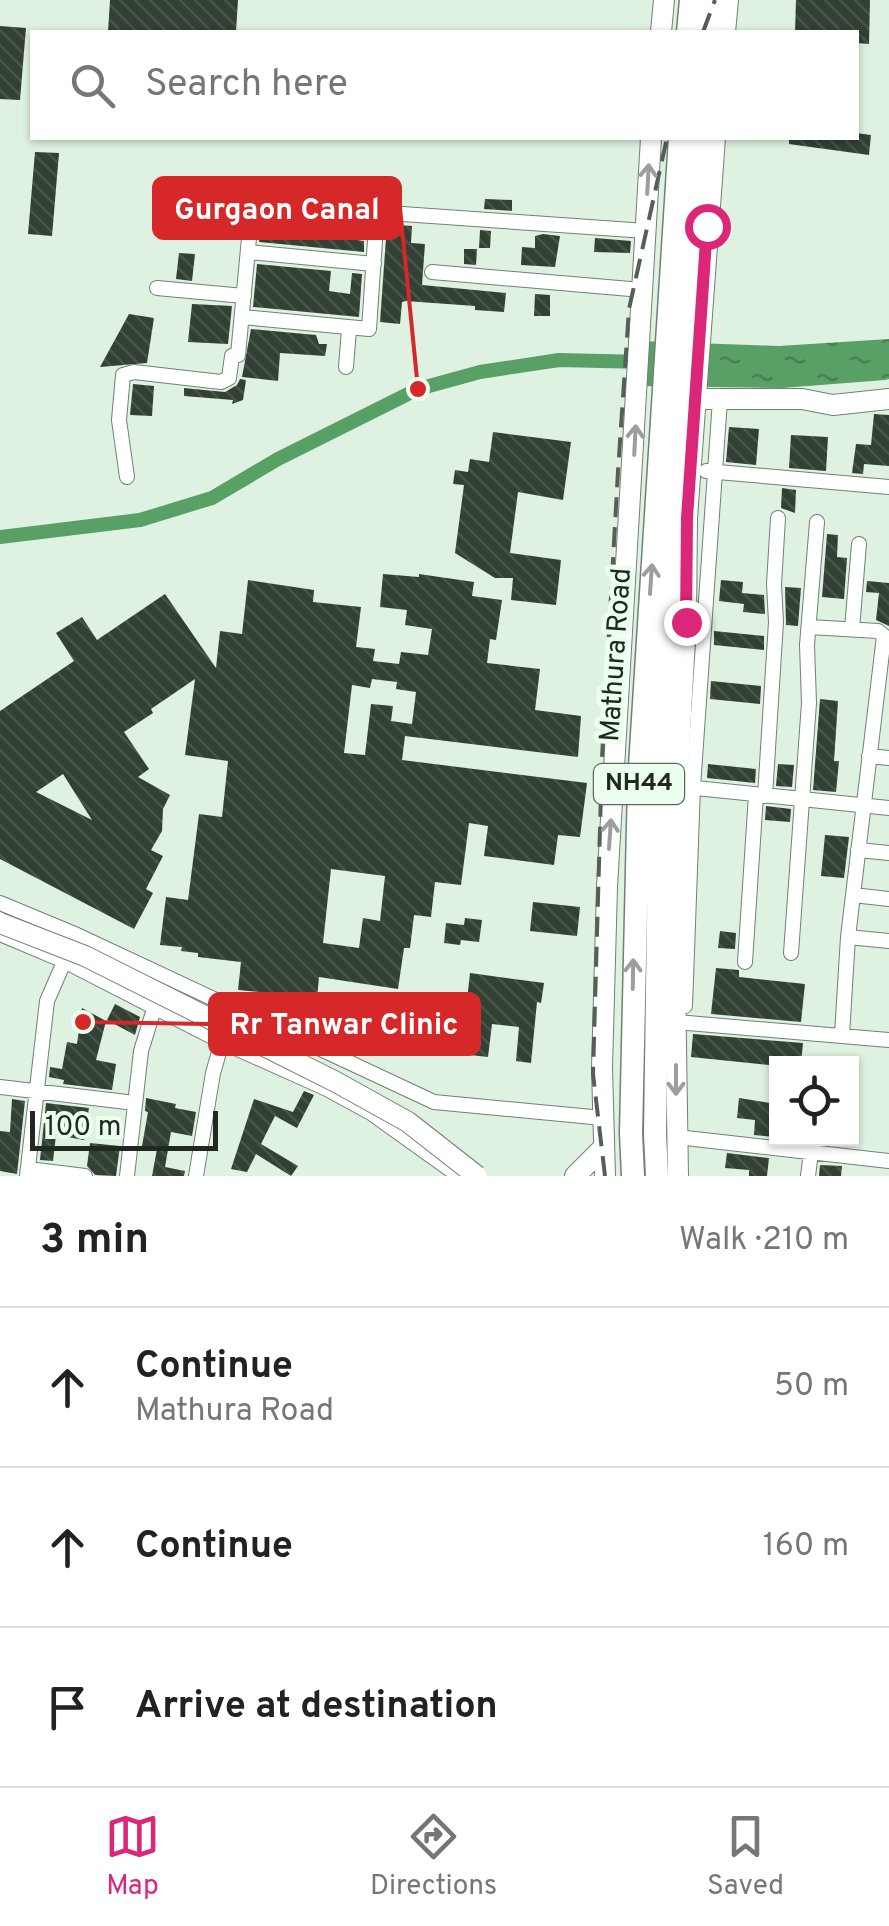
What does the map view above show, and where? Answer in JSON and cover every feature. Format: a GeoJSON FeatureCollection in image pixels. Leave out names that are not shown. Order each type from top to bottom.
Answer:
{"type":"FeatureCollection","features":[{"type":"Feature","properties":{"kind":"highway"},"geometry":{"type":"LineString","coordinates":[[688,30],[691,0]]}},
{"type":"Feature","properties":{"kind":"highway"},"geometry":{"type":"LineString","coordinates":[[708,30],[712,0]]}},
{"type":"Feature","properties":{"kind":"highway","name":"Mathura Road"},"geometry":{"type":"LineString","coordinates":[[657,1176],[660,784],[684,393],[680,140]]}},
{"type":"Feature","properties":{"kind":"highway","name":"Mathura Road"},"geometry":{"type":"LineString","coordinates":[[683,334],[698,140]]}},
{"type":"Feature","properties":{"kind":"highway","name":"Mathura Road"},"geometry":{"type":"LineString","coordinates":[[633,1176],[639,782],[684,393]]}},
{"type":"Feature","properties":{"kind":"main road"},"geometry":{"type":"LineString","coordinates":[[661,30],[664,0]]}},
{"type":"Feature","properties":{"kind":"main road"},"geometry":{"type":"LineString","coordinates":[[725,30],[728,0]]}},
{"type":"Feature","properties":{"kind":"main road"},"geometry":{"type":"LineString","coordinates":[[605,1176],[602,1118],[607,887],[651,140]]}},
{"type":"Feature","properties":{"kind":"main road","name":"Mathura Road"},"geometry":{"type":"LineString","coordinates":[[683,334],[716,140]]}},
{"type":"Feature","properties":{"kind":"main road"},"geometry":{"type":"LineString","coordinates":[[678,1176],[690,470],[683,334]]}},
{"type":"Feature","properties":{"kind":"main road"},"geometry":{"type":"LineString","coordinates":[[802,399],[889,385]]}},
{"type":"Feature","properties":{"kind":"main road"},"geometry":{"type":"LineString","coordinates":[[684,393],[720,400],[802,399],[833,405],[889,399]]}},
{"type":"Feature","properties":{"kind":"main road"},"geometry":{"type":"LineString","coordinates":[[0,922],[85,956],[336,1082],[408,1122],[477,1176]]}},
{"type":"Feature","properties":{"kind":"main road"},"geometry":{"type":"LineString","coordinates":[[576,1176],[604,1147]]}},
{"type":"Feature","properties":{"kind":"street"},"geometry":{"type":"LineString","coordinates":[[127,476],[118,420],[122,375],[134,372],[226,382],[232,356],[238,355],[252,211],[259,204],[646,231]]}},
{"type":"Feature","properties":{"kind":"street"},"geometry":{"type":"LineString","coordinates":[[242,318],[350,329],[370,327],[377,211]]}},
{"type":"Feature","properties":{"kind":"street"},"geometry":{"type":"LineString","coordinates":[[248,252],[374,264]]}},
{"type":"Feature","properties":{"kind":"street"},"geometry":{"type":"LineString","coordinates":[[432,272],[642,290]]}},
{"type":"Feature","properties":{"kind":"street"},"geometry":{"type":"LineString","coordinates":[[157,288],[244,296]]}},
{"type":"Feature","properties":{"kind":"street"},"geometry":{"type":"LineString","coordinates":[[346,368],[350,329]]}},
{"type":"Feature","properties":{"kind":"street"},"geometry":{"type":"LineString","coordinates":[[720,400],[685,786],[889,808]]}},
{"type":"Feature","properties":{"kind":"street"},"geometry":{"type":"LineString","coordinates":[[690,470],[889,487]]}},
{"type":"Feature","properties":{"kind":"street"},"geometry":{"type":"LineString","coordinates":[[745,962],[776,622],[778,518]]}},
{"type":"Feature","properties":{"kind":"street"},"geometry":{"type":"LineString","coordinates":[[791,953],[817,522]]}},
{"type":"Feature","properties":{"kind":"street"},"geometry":{"type":"LineString","coordinates":[[852,629],[859,544]]}},
{"type":"Feature","properties":{"kind":"street"},"geometry":{"type":"LineString","coordinates":[[809,627],[884,634],[882,714],[869,756],[848,937],[842,1035]]}},
{"type":"Feature","properties":{"kind":"street"},"geometry":{"type":"LineString","coordinates":[[869,756],[889,758]]}},
{"type":"Feature","properties":{"kind":"street"},"geometry":{"type":"LineString","coordinates":[[858,850],[889,853]]}},
{"type":"Feature","properties":{"kind":"street"},"geometry":{"type":"LineString","coordinates":[[853,895],[889,899]]}},
{"type":"Feature","properties":{"kind":"street"},"geometry":{"type":"LineString","coordinates":[[0,903],[77,935],[434,1102],[602,1118]]}},
{"type":"Feature","properties":{"kind":"street"},"geometry":{"type":"LineString","coordinates":[[0,934],[64,960],[222,1042],[356,1105],[460,1176]]}},
{"type":"Feature","properties":{"kind":"street"},"geometry":{"type":"LineString","coordinates":[[77,935],[47,1001],[28,1172],[85,1176]]}},
{"type":"Feature","properties":{"kind":"street"},"geometry":{"type":"LineString","coordinates":[[848,937],[889,941]]}},
{"type":"Feature","properties":{"kind":"street"},"geometry":{"type":"LineString","coordinates":[[127,1176],[141,1051],[156,1006]]}},
{"type":"Feature","properties":{"kind":"street"},"geometry":{"type":"LineString","coordinates":[[680,1022],[889,1040]]}},
{"type":"Feature","properties":{"kind":"street"},"geometry":{"type":"LineString","coordinates":[[196,1176],[210,1084],[222,1042]]}},
{"type":"Feature","properties":{"kind":"street"},"geometry":{"type":"LineString","coordinates":[[0,1087],[135,1103]]}},
{"type":"Feature","properties":{"kind":"street"},"geometry":{"type":"LineString","coordinates":[[676,1137],[889,1160]]}},
{"type":"Feature","properties":{"kind":"street"},"geometry":{"type":"LineString","coordinates":[[808,1176],[811,1152]]}},
{"type":"Feature","properties":{"kind":"water"},"geometry":{"type":"Polygon","coordinates":[[[889,339],[889,379],[885,380],[782,388],[637,386],[638,341],[779,346],[889,339]]]}},
{"type":"Feature","properties":{"kind":"building"},"geometry":{"type":"Polygon","coordinates":[[[110,0],[238,0],[236,30],[108,30],[110,0]]]}},
{"type":"Feature","properties":{"kind":"building"},"geometry":{"type":"Polygon","coordinates":[[[796,0],[870,0],[869,44],[859,43],[859,30],[795,30],[796,0]]]}},
{"type":"Feature","properties":{"kind":"building"},"geometry":{"type":"Polygon","coordinates":[[[0,26],[26,28],[20,100],[0,99],[0,26]]]}},
{"type":"Feature","properties":{"kind":"building"},"geometry":{"type":"Polygon","coordinates":[[[859,133],[871,135],[869,155],[789,144],[789,140],[859,140],[859,133]]]}},
{"type":"Feature","properties":{"kind":"building"},"geometry":{"type":"Polygon","coordinates":[[[35,152],[59,153],[52,236],[28,234],[35,152]]]}},
{"type":"Feature","properties":{"kind":"building"},"geometry":{"type":"Polygon","coordinates":[[[485,199],[512,200],[512,211],[484,209],[485,199]]]}},
{"type":"Feature","properties":{"kind":"building"},"geometry":{"type":"Polygon","coordinates":[[[263,215],[277,216],[277,223],[311,225],[312,218],[326,219],[325,235],[364,241],[364,252],[259,242],[263,215]]]}},
{"type":"Feature","properties":{"kind":"building"},"geometry":{"type":"Polygon","coordinates":[[[387,224],[412,226],[411,243],[425,244],[422,285],[506,293],[504,312],[406,301],[402,302],[400,324],[380,322],[387,224]]]}},
{"type":"Feature","properties":{"kind":"building"},"geometry":{"type":"Polygon","coordinates":[[[480,230],[491,231],[490,248],[479,248],[480,230]]]}},
{"type":"Feature","properties":{"kind":"building"},"geometry":{"type":"Polygon","coordinates":[[[535,236],[560,236],[555,267],[521,265],[522,247],[535,248],[535,236]]]}},
{"type":"Feature","properties":{"kind":"building"},"geometry":{"type":"Polygon","coordinates":[[[595,238],[631,241],[630,253],[594,252],[595,238]]]}},
{"type":"Feature","properties":{"kind":"building"},"geometry":{"type":"Polygon","coordinates":[[[464,249],[477,249],[476,265],[464,264],[464,249]]]}},
{"type":"Feature","properties":{"kind":"building"},"geometry":{"type":"Polygon","coordinates":[[[179,253],[195,254],[192,281],[176,279],[179,253]]]}},
{"type":"Feature","properties":{"kind":"building"},"geometry":{"type":"Polygon","coordinates":[[[257,264],[331,271],[329,291],[350,294],[352,273],[362,274],[359,317],[253,307],[257,264]]]}},
{"type":"Feature","properties":{"kind":"building"},"geometry":{"type":"Polygon","coordinates":[[[535,294],[550,295],[550,316],[534,316],[535,294]]]}},
{"type":"Feature","properties":{"kind":"building"},"geometry":{"type":"Polygon","coordinates":[[[192,304],[232,306],[228,344],[188,342],[192,304]]]}},
{"type":"Feature","properties":{"kind":"building"},"geometry":{"type":"Polygon","coordinates":[[[129,314],[154,318],[147,363],[100,367],[129,314]]]}},
{"type":"Feature","properties":{"kind":"building"},"geometry":{"type":"Polygon","coordinates":[[[251,329],[316,335],[319,344],[327,344],[325,356],[280,353],[278,381],[242,377],[251,329]]]}},
{"type":"Feature","properties":{"kind":"building"},"geometry":{"type":"Polygon","coordinates":[[[240,379],[246,380],[243,400],[232,404],[233,400],[184,396],[184,388],[225,392],[240,379]]]}},
{"type":"Feature","properties":{"kind":"building"},"geometry":{"type":"Polygon","coordinates":[[[133,384],[154,386],[152,416],[130,415],[133,384]]]}},
{"type":"Feature","properties":{"kind":"building"},"geometry":{"type":"Polygon","coordinates":[[[874,414],[889,415],[889,466],[864,464],[863,474],[852,473],[856,444],[871,445],[874,414]]]}},
{"type":"Feature","properties":{"kind":"building"},"geometry":{"type":"Polygon","coordinates":[[[729,427],[759,429],[756,465],[726,462],[729,427]]]}},
{"type":"Feature","properties":{"kind":"building"},"geometry":{"type":"Polygon","coordinates":[[[493,432],[571,442],[563,500],[518,492],[510,553],[561,560],[556,605],[511,600],[513,578],[495,578],[455,553],[464,485],[453,484],[455,470],[468,472],[470,459],[489,462],[493,432]]]}},
{"type":"Feature","properties":{"kind":"building"},"geometry":{"type":"Polygon","coordinates":[[[791,435],[828,437],[826,471],[789,468],[791,435]]]}},
{"type":"Feature","properties":{"kind":"building"},"geometry":{"type":"Polygon","coordinates":[[[782,488],[796,490],[795,513],[781,508],[782,488]]]}},
{"type":"Feature","properties":{"kind":"building"},"geometry":{"type":"Polygon","coordinates":[[[827,534],[838,535],[837,557],[847,558],[844,599],[822,597],[827,534]]]}},
{"type":"Feature","properties":{"kind":"building"},"geometry":{"type":"Polygon","coordinates":[[[383,574],[419,574],[474,582],[472,596],[502,600],[496,640],[490,639],[487,663],[540,669],[535,710],[581,716],[578,757],[405,736],[402,760],[587,783],[580,837],[558,835],[554,865],[484,856],[488,826],[469,823],[461,885],[435,882],[431,917],[414,915],[410,948],[404,948],[398,989],[319,977],[316,1009],[279,1004],[280,994],[238,990],[241,962],[198,957],[198,953],[181,951],[182,947],[160,945],[166,897],[188,900],[199,814],[222,817],[228,761],[185,755],[195,679],[124,732],[149,769],[138,777],[170,795],[163,809],[162,831],[151,850],[163,856],[146,889],[153,893],[134,929],[0,859],[0,711],[74,661],[56,633],[82,617],[97,640],[165,594],[216,668],[220,631],[242,634],[248,580],[314,590],[313,602],[361,607],[356,647],[375,649],[373,661],[399,664],[401,652],[428,655],[432,629],[405,625],[407,610],[380,607],[383,574]],[[372,679],[370,688],[352,685],[344,753],[365,755],[371,704],[393,706],[391,721],[412,724],[416,692],[396,689],[397,682],[372,679]],[[63,774],[36,792],[92,820],[63,774]],[[331,869],[323,943],[359,948],[363,918],[380,921],[385,876],[331,869]]]}},
{"type":"Feature","properties":{"kind":"building"},"geometry":{"type":"Polygon","coordinates":[[[721,580],[743,582],[742,593],[764,595],[765,614],[743,612],[744,604],[719,601],[721,580]]]}},
{"type":"Feature","properties":{"kind":"building"},"geometry":{"type":"Polygon","coordinates":[[[867,581],[889,583],[889,626],[876,620],[879,593],[866,592],[867,581]]]}},
{"type":"Feature","properties":{"kind":"building"},"geometry":{"type":"Polygon","coordinates":[[[785,587],[801,588],[798,626],[786,625],[785,587]]]}},
{"type":"Feature","properties":{"kind":"building"},"geometry":{"type":"Polygon","coordinates":[[[714,631],[764,636],[764,650],[714,645],[714,631]]]}},
{"type":"Feature","properties":{"kind":"building"},"geometry":{"type":"Polygon","coordinates":[[[711,681],[761,686],[760,704],[710,699],[711,681]]]}},
{"type":"Feature","properties":{"kind":"building"},"geometry":{"type":"Polygon","coordinates":[[[820,699],[838,701],[836,792],[813,790],[820,699]]]}},
{"type":"Feature","properties":{"kind":"building"},"geometry":{"type":"Polygon","coordinates":[[[708,764],[756,769],[755,783],[707,778],[708,764]]]}},
{"type":"Feature","properties":{"kind":"building"},"geometry":{"type":"Polygon","coordinates":[[[778,764],[794,765],[792,787],[776,786],[778,764]]]}},
{"type":"Feature","properties":{"kind":"building"},"geometry":{"type":"Polygon","coordinates":[[[766,806],[791,809],[790,822],[765,820],[766,806]]]}},
{"type":"Feature","properties":{"kind":"building"},"geometry":{"type":"Polygon","coordinates":[[[825,835],[849,837],[844,878],[821,876],[825,835]]]}},
{"type":"Feature","properties":{"kind":"building"},"geometry":{"type":"Polygon","coordinates":[[[533,902],[580,907],[577,936],[530,931],[533,902]]]}},
{"type":"Feature","properties":{"kind":"building"},"geometry":{"type":"Polygon","coordinates":[[[465,918],[482,920],[479,942],[444,943],[446,923],[464,925],[465,918]]]}},
{"type":"Feature","properties":{"kind":"building"},"geometry":{"type":"Polygon","coordinates":[[[720,931],[736,933],[735,949],[718,948],[720,931]]]}},
{"type":"Feature","properties":{"kind":"building"},"geometry":{"type":"Polygon","coordinates":[[[716,968],[739,970],[739,977],[805,984],[801,1022],[711,1014],[716,968]]]}},
{"type":"Feature","properties":{"kind":"building"},"geometry":{"type":"Polygon","coordinates":[[[470,973],[544,983],[541,1003],[537,1002],[531,1063],[516,1061],[519,1027],[492,1024],[488,1057],[461,1054],[470,973]]]}},
{"type":"Feature","properties":{"kind":"building"},"geometry":{"type":"Polygon","coordinates":[[[115,1004],[140,1017],[135,1035],[107,1020],[115,1004]]]}},
{"type":"Feature","properties":{"kind":"building"},"geometry":{"type":"Polygon","coordinates":[[[82,1008],[106,1021],[96,1060],[116,1064],[112,1090],[63,1084],[64,1080],[49,1077],[50,1067],[62,1069],[67,1042],[77,1044],[82,1008]]]}},
{"type":"Feature","properties":{"kind":"building"},"geometry":{"type":"Polygon","coordinates":[[[693,1034],[803,1043],[802,1056],[769,1056],[769,1065],[691,1057],[693,1034]]]}},
{"type":"Feature","properties":{"kind":"building"},"geometry":{"type":"Polygon","coordinates":[[[304,1091],[314,1095],[297,1128],[275,1116],[261,1144],[298,1166],[291,1176],[256,1154],[247,1172],[231,1169],[254,1099],[293,1112],[304,1091]]]}},
{"type":"Feature","properties":{"kind":"building"},"geometry":{"type":"Polygon","coordinates":[[[146,1098],[196,1112],[192,1136],[171,1132],[165,1167],[185,1171],[184,1176],[152,1176],[157,1149],[142,1146],[148,1112],[146,1098]]]}},
{"type":"Feature","properties":{"kind":"building"},"geometry":{"type":"Polygon","coordinates":[[[739,1098],[769,1103],[769,1136],[754,1135],[755,1120],[737,1118],[739,1098]]]}},
{"type":"Feature","properties":{"kind":"building"},"geometry":{"type":"Polygon","coordinates":[[[12,1099],[25,1101],[17,1174],[0,1171],[0,1131],[10,1132],[12,1099]]]}},
{"type":"Feature","properties":{"kind":"building"},"geometry":{"type":"Polygon","coordinates":[[[46,1103],[89,1108],[84,1140],[56,1135],[53,1161],[40,1160],[46,1103]]]}},
{"type":"Feature","properties":{"kind":"building"},"geometry":{"type":"Polygon","coordinates":[[[90,1143],[120,1146],[116,1176],[95,1175],[87,1166],[90,1143]]]}},
{"type":"Feature","properties":{"kind":"building"},"geometry":{"type":"Polygon","coordinates":[[[727,1153],[769,1158],[767,1176],[749,1176],[749,1170],[725,1168],[727,1153]]]}},
{"type":"Feature","properties":{"kind":"building"},"geometry":{"type":"Polygon","coordinates":[[[820,1165],[842,1166],[841,1176],[819,1176],[820,1165]]]}},
{"type":"Feature","properties":{"kind":"waterway"},"geometry":{"type":"LineString","coordinates":[[0,537],[140,520],[212,498],[278,459],[418,389],[480,372],[559,360],[644,362]]}},
{"type":"Feature","properties":{"kind":"railway"},"geometry":{"type":"LineString","coordinates":[[704,30],[715,0]]}},
{"type":"Feature","properties":{"kind":"railway"},"geometry":{"type":"LineString","coordinates":[[605,1176],[593,1074],[602,758],[618,471],[629,309],[667,140]]}},
{"type":"Feature","properties":{"kind":"place","name":"Gurgaon Canal"},"geometry":{"type":"Point","coordinates":[418,389]}},
{"type":"Feature","properties":{"kind":"place","name":"Rr Tanwar Clinic"},"geometry":{"type":"Point","coordinates":[83,1022]}},
{"type":"Feature","properties":{"kind":"route"},"geometry":{"type":"LineString","coordinates":[[686,622],[687,518],[707,226]]}}]}
